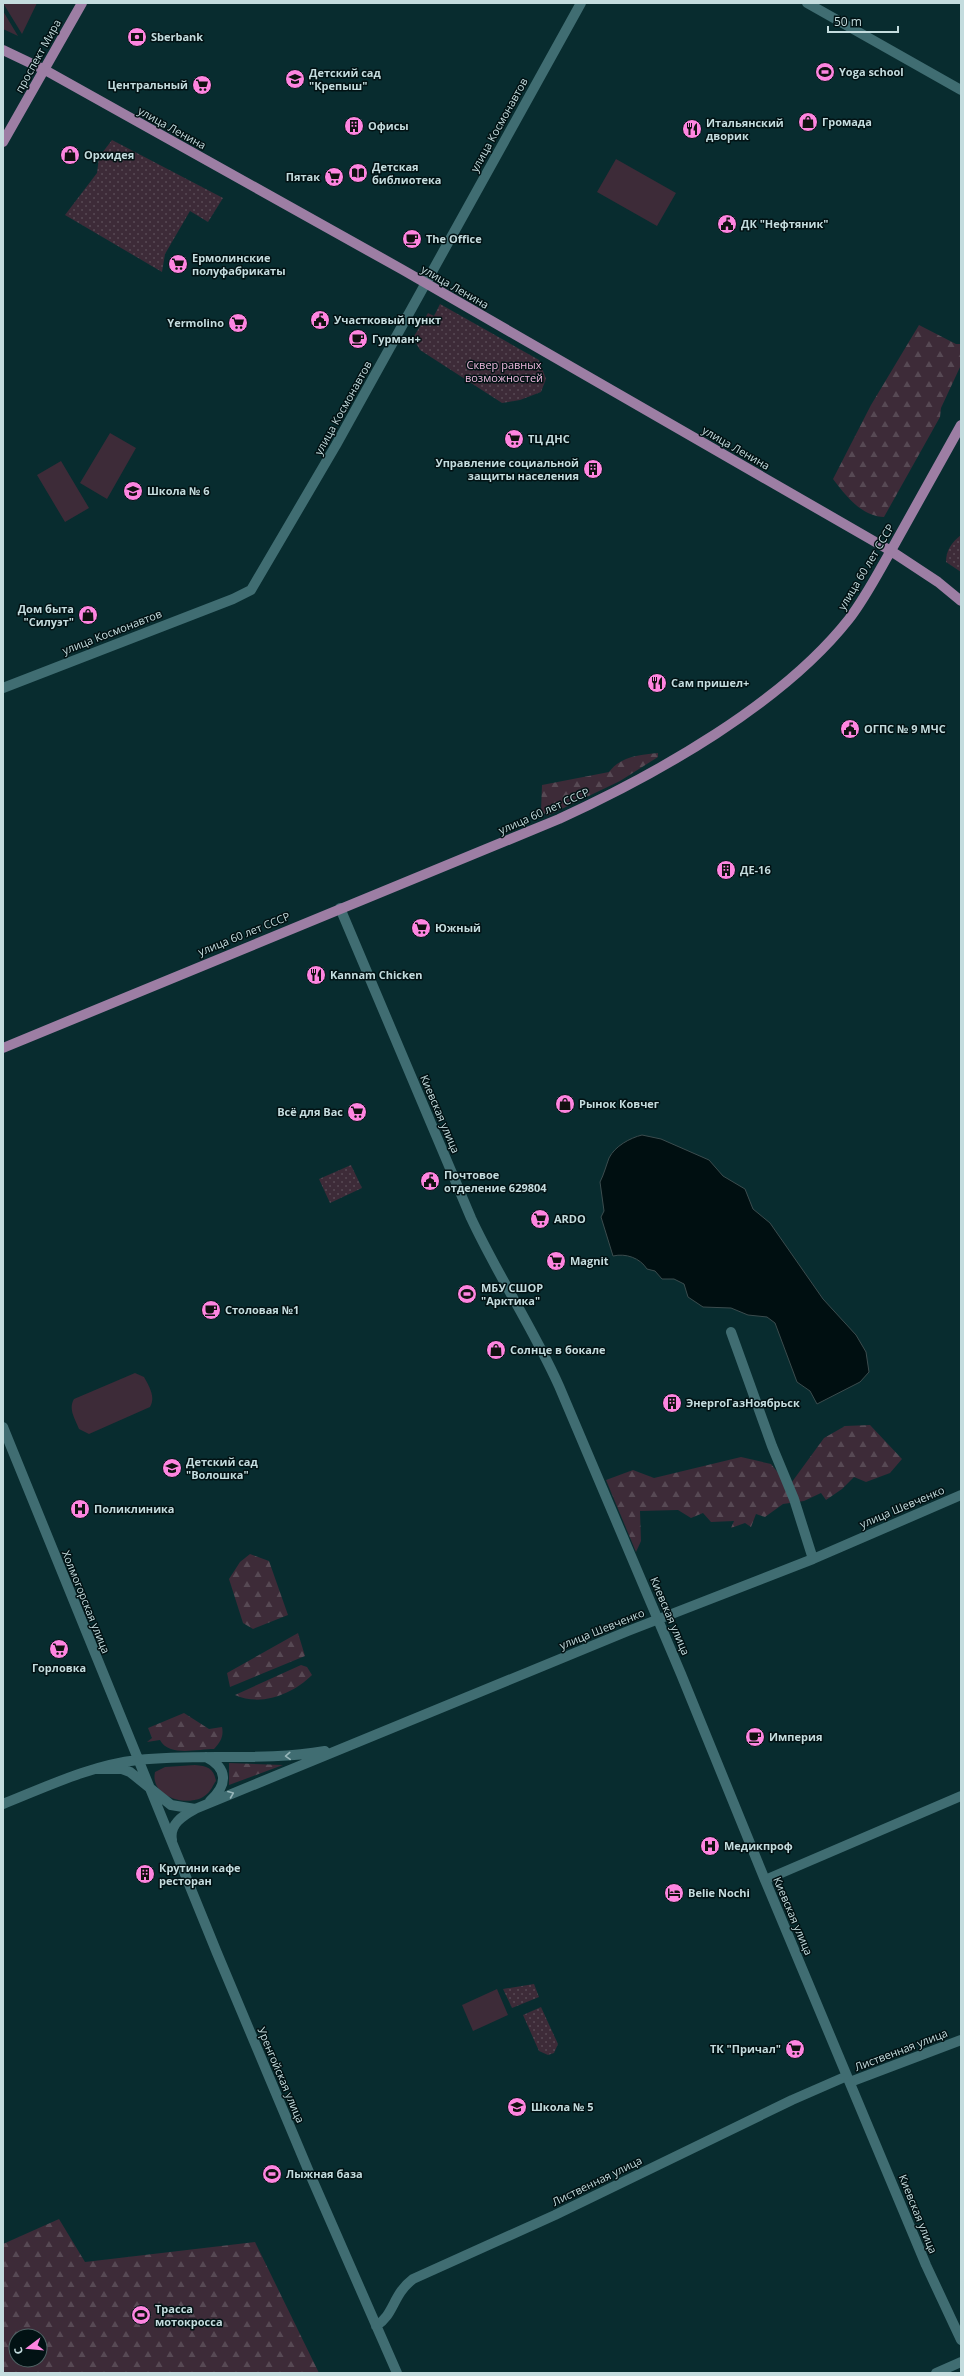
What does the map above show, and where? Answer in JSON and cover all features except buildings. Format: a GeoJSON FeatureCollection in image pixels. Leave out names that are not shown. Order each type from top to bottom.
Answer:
{"type":"FeatureCollection","features":[{"type":"Feature","properties":{"kind":"main road","name":"проспект Мира"},"geometry":{"type":"LineString","coordinates":[[3,142],[82,3]]}},
{"type":"Feature","properties":{"kind":"main road","name":"улица Ленина"},"geometry":{"type":"LineString","coordinates":[[3,50],[45,70],[425,283],[891,551],[938,582],[961,601]]}},
{"type":"Feature","properties":{"kind":"main road","name":"улица 60 лет СССР"},"geometry":{"type":"LineString","coordinates":[[3,1048],[565,816],[628,786],[695,747],[773,692],[816,654],[849,620],[891,551],[961,425]]}},
{"type":"Feature","properties":{"kind":"street","name":"улица Космонавтов"},"geometry":{"type":"LineString","coordinates":[[3,688],[233,599],[250,590],[336,445],[581,3]]}},
{"type":"Feature","properties":{"kind":"street"},"geometry":{"type":"LineString","coordinates":[[806,3],[961,90]]}},
{"type":"Feature","properties":{"kind":"street","name":"Киевская улица"},"geometry":{"type":"LineString","coordinates":[[340,908],[471,1218],[492,1261],[547,1361],[658,1619],[937,2292],[961,2340]]}},
{"type":"Feature","properties":{"kind":"street"},"geometry":{"type":"LineString","coordinates":[[731,1332],[772,1446],[794,1500],[813,1558]]}},
{"type":"Feature","properties":{"kind":"street","name":"Холмогорская улица"},"geometry":{"type":"LineString","coordinates":[[3,1427],[147,1785]]}},
{"type":"Feature","properties":{"kind":"street","name":"улица Шевченко"},"geometry":{"type":"LineString","coordinates":[[341,1748],[658,1619],[813,1558],[961,1495]]}},
{"type":"Feature","properties":{"kind":"street"},"geometry":{"type":"LineString","coordinates":[[95,1769],[122,1769],[137,1777],[157,1796],[171,1805],[198,1808],[341,1748]]}},
{"type":"Feature","properties":{"kind":"street"},"geometry":{"type":"LineString","coordinates":[[3,1804],[95,1769],[137,1760],[287,1756],[341,1748]]}},
{"type":"Feature","properties":{"kind":"street"},"geometry":{"type":"LineString","coordinates":[[174,1850],[171,1838],[173,1828],[182,1817],[216,1796],[223,1780],[218,1765],[206,1757]]}},
{"type":"Feature","properties":{"kind":"street"},"geometry":{"type":"LineString","coordinates":[[147,1785],[146,1773],[151,1766],[171,1758]]}},
{"type":"Feature","properties":{"kind":"street","name":"Уренгойская улица"},"geometry":{"type":"LineString","coordinates":[[147,1785],[397,2373]]}},
{"type":"Feature","properties":{"kind":"street"},"geometry":{"type":"LineString","coordinates":[[765,1880],[961,1796]]}},
{"type":"Feature","properties":{"kind":"street","name":"Лиственная улица"},"geometry":{"type":"LineString","coordinates":[[376,2326],[388,2316],[399,2292],[413,2279],[555,2215],[792,2100],[961,2040]]}},
{"type":"Feature","properties":{"kind":"street"},"geometry":{"type":"LineString","coordinates":[[936,2373],[961,2362]]}},
{"type":"Feature","properties":{"kind":"green space"},"geometry":{"type":"Polygon","coordinates":[[[3,3],[37,3],[22,34],[3,3]]]}},
{"type":"Feature","properties":{"kind":"green space"},"geometry":{"type":"Polygon","coordinates":[[[3,11],[18,36],[3,29],[3,11]]]}},
{"type":"Feature","properties":{"kind":"green space"},"geometry":{"type":"Polygon","coordinates":[[[112,140],[223,198],[208,222],[190,211],[165,254],[162,272],[65,215],[97,173],[99,157],[112,140]]]}},
{"type":"Feature","properties":{"kind":"green space"},"geometry":{"type":"Polygon","coordinates":[[[616,159],[676,193],[657,226],[597,192],[616,159]]]}},
{"type":"Feature","properties":{"kind":"green space","name":"Сквер равных возможностей"},"geometry":{"type":"Polygon","coordinates":[[[440,304],[539,360],[546,379],[541,392],[520,400],[502,403],[420,350],[413,338],[428,313],[434,316],[440,304]]]}},
{"type":"Feature","properties":{"kind":"green space"},"geometry":{"type":"Polygon","coordinates":[[[919,325],[956,344],[961,344],[961,365],[941,408],[940,417],[884,517],[876,516],[861,509],[855,504],[833,479],[871,405],[919,325]]]}},
{"type":"Feature","properties":{"kind":"green space"},"geometry":{"type":"Polygon","coordinates":[[[110,433],[136,448],[107,499],[80,483],[110,433]]]}},
{"type":"Feature","properties":{"kind":"green space"},"geometry":{"type":"Polygon","coordinates":[[[61,461],[89,508],[65,522],[37,475],[61,461]]]}},
{"type":"Feature","properties":{"kind":"green space"},"geometry":{"type":"Polygon","coordinates":[[[961,535],[961,572],[946,562],[950,547],[961,535]]]}},
{"type":"Feature","properties":{"kind":"green space"},"geometry":{"type":"Polygon","coordinates":[[[658,753],[658,757],[620,781],[547,816],[541,811],[542,785],[609,772],[625,759],[658,753]]]}},
{"type":"Feature","properties":{"kind":"green space"},"geometry":{"type":"Polygon","coordinates":[[[351,1165],[362,1188],[330,1203],[319,1179],[351,1165]]]}},
{"type":"Feature","properties":{"kind":"green space"},"geometry":{"type":"Polygon","coordinates":[[[135,1373],[144,1377],[150,1388],[152,1403],[150,1407],[89,1434],[79,1429],[72,1410],[72,1403],[74,1399],[135,1373]]]}},
{"type":"Feature","properties":{"kind":"green space"},"geometry":{"type":"Polygon","coordinates":[[[870,1425],[902,1459],[890,1473],[866,1482],[854,1477],[842,1489],[826,1500],[821,1493],[804,1501],[783,1504],[765,1517],[756,1514],[751,1527],[745,1523],[731,1528],[734,1521],[711,1522],[703,1513],[691,1518],[678,1510],[640,1511],[641,1541],[636,1552],[606,1480],[633,1470],[654,1478],[741,1457],[771,1464],[789,1486],[824,1438],[845,1426],[870,1425]]]}},
{"type":"Feature","properties":{"kind":"green space"},"geometry":{"type":"Polygon","coordinates":[[[250,1554],[269,1561],[288,1615],[253,1629],[243,1623],[229,1579],[240,1562],[250,1554]]]}},
{"type":"Feature","properties":{"kind":"green space"},"geometry":{"type":"Polygon","coordinates":[[[298,1633],[305,1656],[230,1687],[227,1673],[298,1633]]]}},
{"type":"Feature","properties":{"kind":"green space"},"geometry":{"type":"Polygon","coordinates":[[[301,1665],[307,1667],[312,1675],[296,1688],[286,1693],[276,1697],[255,1700],[235,1695],[301,1665]]]}},
{"type":"Feature","properties":{"kind":"green space"},"geometry":{"type":"Polygon","coordinates":[[[184,1713],[209,1729],[222,1727],[221,1739],[214,1749],[184,1751],[170,1749],[160,1740],[147,1742],[152,1738],[148,1728],[184,1713]]]}},
{"type":"Feature","properties":{"kind":"green space"},"geometry":{"type":"Polygon","coordinates":[[[229,1763],[283,1765],[229,1785],[229,1763]]]}},
{"type":"Feature","properties":{"kind":"green space"},"geometry":{"type":"Polygon","coordinates":[[[195,1765],[209,1768],[214,1773],[216,1781],[208,1793],[192,1801],[173,1798],[158,1789],[155,1781],[155,1772],[165,1767],[195,1765]]]}},
{"type":"Feature","properties":{"kind":"green space"},"geometry":{"type":"Polygon","coordinates":[[[534,1984],[539,1997],[512,2008],[503,1989],[534,1984]]]}},
{"type":"Feature","properties":{"kind":"green space"},"geometry":{"type":"Polygon","coordinates":[[[497,1989],[508,2015],[473,2031],[462,2005],[497,1989]]]}},
{"type":"Feature","properties":{"kind":"green space"},"geometry":{"type":"Polygon","coordinates":[[[541,2007],[558,2044],[554,2053],[548,2055],[539,2051],[523,2015],[541,2007]]]}},
{"type":"Feature","properties":{"kind":"green space","name":"Трасса мотокросса"},"geometry":{"type":"Polygon","coordinates":[[[59,2219],[85,2262],[255,2242],[319,2373],[3,2373],[3,2244],[59,2219]]]}},
{"type":"Feature","properties":{"kind":"shaded area"},"geometry":{"type":"Polygon","coordinates":[[[642,1135],[661,1139],[709,1160],[723,1176],[745,1189],[753,1209],[770,1223],[823,1299],[856,1335],[866,1352],[869,1372],[860,1382],[817,1404],[810,1391],[797,1382],[775,1323],[767,1317],[748,1315],[731,1308],[703,1307],[688,1297],[684,1284],[674,1279],[662,1279],[655,1271],[647,1269],[641,1262],[632,1257],[623,1255],[613,1256],[601,1217],[604,1211],[600,1182],[609,1158],[615,1150],[628,1140],[642,1135]]]}},
{"type":"Feature","properties":{"kind":"place","name":"Sberbank"},"geometry":{"type":"Point","coordinates":[137,37]}},
{"type":"Feature","properties":{"kind":"place","name":"Yoga school"},"geometry":{"type":"Point","coordinates":[825,72]}},
{"type":"Feature","properties":{"kind":"place","name":"Детский сад \"Крепыш\""},"geometry":{"type":"Point","coordinates":[295,79]}},
{"type":"Feature","properties":{"kind":"place","name":"Центральный"},"geometry":{"type":"Point","coordinates":[202,85]}},
{"type":"Feature","properties":{"kind":"place","name":"Громада"},"geometry":{"type":"Point","coordinates":[808,122]}},
{"type":"Feature","properties":{"kind":"place","name":"Офисы"},"geometry":{"type":"Point","coordinates":[354,126]}},
{"type":"Feature","properties":{"kind":"place","name":"Итальянский дворик"},"geometry":{"type":"Point","coordinates":[692,129]}},
{"type":"Feature","properties":{"kind":"place","name":"Орхидея"},"geometry":{"type":"Point","coordinates":[70,155]}},
{"type":"Feature","properties":{"kind":"place","name":"Детская библиотека"},"geometry":{"type":"Point","coordinates":[358,173]}},
{"type":"Feature","properties":{"kind":"place","name":"Пятак"},"geometry":{"type":"Point","coordinates":[334,177]}},
{"type":"Feature","properties":{"kind":"place","name":"ДК \"Нефтяник\""},"geometry":{"type":"Point","coordinates":[727,224]}},
{"type":"Feature","properties":{"kind":"place","name":"The Office"},"geometry":{"type":"Point","coordinates":[412,239]}},
{"type":"Feature","properties":{"kind":"place","name":"Ермолинские полуфабрикаты"},"geometry":{"type":"Point","coordinates":[178,264]}},
{"type":"Feature","properties":{"kind":"place","name":"Участковый пункт"},"geometry":{"type":"Point","coordinates":[320,320]}},
{"type":"Feature","properties":{"kind":"place","name":"Yermolino"},"geometry":{"type":"Point","coordinates":[238,323]}},
{"type":"Feature","properties":{"kind":"place","name":"Гурман+"},"geometry":{"type":"Point","coordinates":[358,339]}},
{"type":"Feature","properties":{"kind":"place","name":"ТЦ ДНС"},"geometry":{"type":"Point","coordinates":[514,439]}},
{"type":"Feature","properties":{"kind":"place","name":"Управление социальной защиты населения"},"geometry":{"type":"Point","coordinates":[593,469]}},
{"type":"Feature","properties":{"kind":"place","name":"Школа № 6"},"geometry":{"type":"Point","coordinates":[133,491]}},
{"type":"Feature","properties":{"kind":"place","name":"Дом быта \"Силуэт\""},"geometry":{"type":"Point","coordinates":[88,615]}},
{"type":"Feature","properties":{"kind":"place","name":"Сам пришел+"},"geometry":{"type":"Point","coordinates":[657,683]}},
{"type":"Feature","properties":{"kind":"place","name":"ОГПС № 9 МЧС"},"geometry":{"type":"Point","coordinates":[850,729]}},
{"type":"Feature","properties":{"kind":"place","name":"ДЕ-16"},"geometry":{"type":"Point","coordinates":[726,870]}},
{"type":"Feature","properties":{"kind":"place","name":"Южный"},"geometry":{"type":"Point","coordinates":[421,928]}},
{"type":"Feature","properties":{"kind":"place","name":"Kannam Chicken"},"geometry":{"type":"Point","coordinates":[316,975]}},
{"type":"Feature","properties":{"kind":"place","name":"Рынок Ковчег"},"geometry":{"type":"Point","coordinates":[565,1104]}},
{"type":"Feature","properties":{"kind":"place","name":"Всё для Вас"},"geometry":{"type":"Point","coordinates":[357,1112]}},
{"type":"Feature","properties":{"kind":"place","name":"Почтовое отделение 629804"},"geometry":{"type":"Point","coordinates":[430,1181]}},
{"type":"Feature","properties":{"kind":"place","name":"ARDO"},"geometry":{"type":"Point","coordinates":[540,1219]}},
{"type":"Feature","properties":{"kind":"place","name":"Magnit"},"geometry":{"type":"Point","coordinates":[556,1261]}},
{"type":"Feature","properties":{"kind":"place","name":"МБУ СШОР \"Арктика\""},"geometry":{"type":"Point","coordinates":[467,1294]}},
{"type":"Feature","properties":{"kind":"place","name":"Столовая №1"},"geometry":{"type":"Point","coordinates":[211,1310]}},
{"type":"Feature","properties":{"kind":"place","name":"Солнце в бокале"},"geometry":{"type":"Point","coordinates":[496,1350]}},
{"type":"Feature","properties":{"kind":"place","name":"ЭнергоГазНоябрьск"},"geometry":{"type":"Point","coordinates":[672,1403]}},
{"type":"Feature","properties":{"kind":"place","name":"Детский сад \"Волошка\""},"geometry":{"type":"Point","coordinates":[172,1468]}},
{"type":"Feature","properties":{"kind":"place","name":"Поликлиника"},"geometry":{"type":"Point","coordinates":[80,1509]}},
{"type":"Feature","properties":{"kind":"place","name":"Горловка"},"geometry":{"type":"Point","coordinates":[59,1649]}},
{"type":"Feature","properties":{"kind":"place","name":"Империя"},"geometry":{"type":"Point","coordinates":[755,1737]}},
{"type":"Feature","properties":{"kind":"place","name":"Медикпроф"},"geometry":{"type":"Point","coordinates":[710,1846]}},
{"type":"Feature","properties":{"kind":"place","name":"Крутини кафе ресторан"},"geometry":{"type":"Point","coordinates":[145,1874]}},
{"type":"Feature","properties":{"kind":"place","name":"Belie Nochi"},"geometry":{"type":"Point","coordinates":[674,1893]}},
{"type":"Feature","properties":{"kind":"place","name":"ТК \"Причал\""},"geometry":{"type":"Point","coordinates":[795,2049]}},
{"type":"Feature","properties":{"kind":"place","name":"Школа № 5"},"geometry":{"type":"Point","coordinates":[517,2107]}},
{"type":"Feature","properties":{"kind":"place","name":"Лыжная база"},"geometry":{"type":"Point","coordinates":[272,2174]}},
{"type":"Feature","properties":{"kind":"place","name":"Трасса мотокросса"},"geometry":{"type":"Point","coordinates":[141,2315]}}]}
